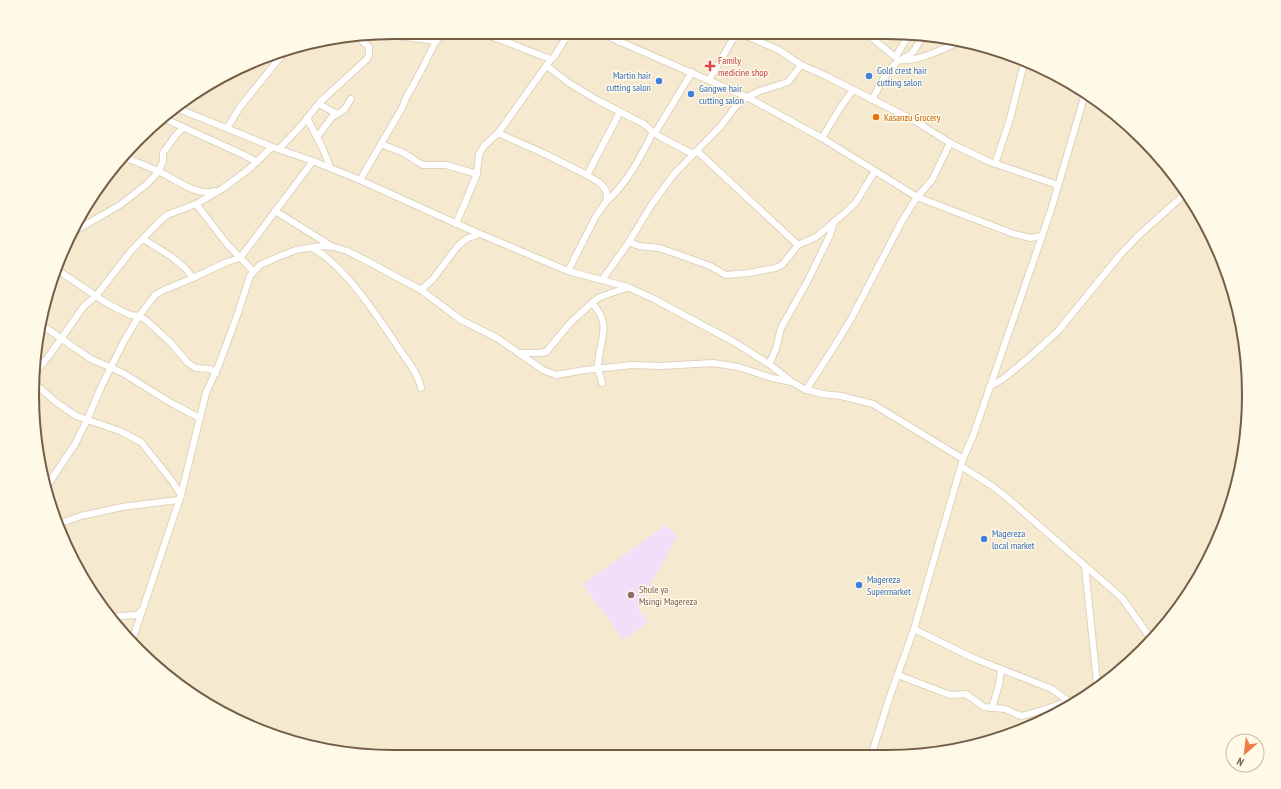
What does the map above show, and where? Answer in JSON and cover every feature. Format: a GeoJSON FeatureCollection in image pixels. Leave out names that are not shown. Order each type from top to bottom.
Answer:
{"type":"FeatureCollection","features":[{"type":"Feature","properties":{"kind":"street"},"geometry":{"type":"LineString","coordinates":[[360,180],[402,108],[436,41],[421,39]]}},
{"type":"Feature","properties":{"kind":"street"},"geometry":{"type":"LineString","coordinates":[[500,39],[519,48],[551,59]]}},
{"type":"Feature","properties":{"kind":"street"},"geometry":{"type":"LineString","coordinates":[[456,224],[477,174],[479,154],[484,146],[498,133],[551,59],[554,57],[564,39]]}},
{"type":"Feature","properties":{"kind":"street"},"geometry":{"type":"LineString","coordinates":[[613,39],[692,72],[747,98],[822,138],[918,197],[1014,234],[1031,238],[1041,236]]}},
{"type":"Feature","properties":{"kind":"street"},"geometry":{"type":"LineString","coordinates":[[710,80],[733,39]]}},
{"type":"Feature","properties":{"kind":"street"},"geometry":{"type":"LineString","coordinates":[[754,39],[779,50],[802,66],[824,75],[915,121],[950,143],[995,164],[1058,185]]}},
{"type":"Feature","properties":{"kind":"street"},"geometry":{"type":"LineString","coordinates":[[873,39],[898,58],[904,60],[916,58],[952,45]]}},
{"type":"Feature","properties":{"kind":"street"},"geometry":{"type":"LineString","coordinates":[[872,100],[898,58],[907,40]]}},
{"type":"Feature","properties":{"kind":"street"},"geometry":{"type":"LineString","coordinates":[[279,149],[319,104],[367,59],[369,56],[369,47],[362,41]]}},
{"type":"Feature","properties":{"kind":"street"},"geometry":{"type":"LineString","coordinates":[[898,58],[911,55],[919,41]]}},
{"type":"Feature","properties":{"kind":"street"},"geometry":{"type":"LineString","coordinates":[[227,128],[240,107],[279,58]]}},
{"type":"Feature","properties":{"kind":"street"},"geometry":{"type":"LineString","coordinates":[[547,66],[569,83],[644,124],[654,132],[695,152],[798,245]]}},
{"type":"Feature","properties":{"kind":"street"},"geometry":{"type":"LineString","coordinates":[[602,280],[629,242],[652,204],[674,174],[720,127],[736,106],[760,91],[788,82],[802,66]]}},
{"type":"Feature","properties":{"kind":"street"},"geometry":{"type":"LineString","coordinates":[[995,164],[1010,119],[1023,66]]}},
{"type":"Feature","properties":{"kind":"street"},"geometry":{"type":"LineString","coordinates":[[568,271],[596,216],[633,171],[654,132],[692,72]]}},
{"type":"Feature","properties":{"kind":"street"},"geometry":{"type":"LineString","coordinates":[[822,138],[853,90]]}},
{"type":"Feature","properties":{"kind":"street"},"geometry":{"type":"LineString","coordinates":[[317,137],[332,117],[344,110],[351,99]]}},
{"type":"Feature","properties":{"kind":"street"},"geometry":{"type":"LineString","coordinates":[[873,750],[914,629],[963,459],[973,436],[1041,236],[1084,99]]}},
{"type":"Feature","properties":{"kind":"street"},"geometry":{"type":"LineString","coordinates":[[319,104],[337,114]]}},
{"type":"Feature","properties":{"kind":"street"},"geometry":{"type":"LineString","coordinates":[[181,110],[272,147],[330,167],[456,224],[568,271],[628,288],[654,299],[769,364],[792,382],[806,390],[841,396],[873,404],[963,459]]}},
{"type":"Feature","properties":{"kind":"street"},"geometry":{"type":"LineString","coordinates":[[587,175],[620,112]]}},
{"type":"Feature","properties":{"kind":"street"},"geometry":{"type":"LineString","coordinates":[[307,118],[324,149],[330,167]]}},
{"type":"Feature","properties":{"kind":"street"},"geometry":{"type":"LineString","coordinates":[[168,120],[257,162]]}},
{"type":"Feature","properties":{"kind":"street"},"geometry":{"type":"LineString","coordinates":[[82,226],[120,205],[147,184],[159,171],[163,161],[163,153],[183,128]]}},
{"type":"Feature","properties":{"kind":"street"},"geometry":{"type":"LineString","coordinates":[[498,133],[543,153],[600,183],[606,190],[606,202]]}},
{"type":"Feature","properties":{"kind":"street"},"geometry":{"type":"LineString","coordinates":[[806,390],[851,319],[902,221],[918,197],[932,180],[950,143]]}},
{"type":"Feature","properties":{"kind":"street"},"geometry":{"type":"LineString","coordinates":[[381,144],[404,153],[416,162],[446,166],[477,174]]}},
{"type":"Feature","properties":{"kind":"street"},"geometry":{"type":"LineString","coordinates":[[40,366],[84,306],[96,296],[114,272],[166,215],[196,204],[222,189],[249,169],[272,147]]}},
{"type":"Feature","properties":{"kind":"street"},"geometry":{"type":"LineString","coordinates":[[128,159],[159,171],[186,186],[201,192],[211,192],[222,189]]}},
{"type":"Feature","properties":{"kind":"street"},"geometry":{"type":"LineString","coordinates":[[50,482],[75,444],[124,341],[139,316],[155,295],[227,262],[240,258],[313,161]]}},
{"type":"Feature","properties":{"kind":"street"},"geometry":{"type":"LineString","coordinates":[[629,242],[639,246],[659,248],[677,254],[710,266],[726,275],[765,270],[782,265],[798,245],[816,237],[834,222],[856,202],[875,171]]}},
{"type":"Feature","properties":{"kind":"street"},"geometry":{"type":"LineString","coordinates":[[989,387],[1032,355],[1058,331],[1120,255],[1138,236],[1182,197]]}},
{"type":"Feature","properties":{"kind":"street"},"geometry":{"type":"LineString","coordinates":[[196,204],[226,244],[254,271]]}},
{"type":"Feature","properties":{"kind":"street"},"geometry":{"type":"LineString","coordinates":[[275,212],[334,247]]}},
{"type":"Feature","properties":{"kind":"street"},"geometry":{"type":"LineString","coordinates":[[769,364],[776,349],[784,322],[807,282],[830,235],[834,222]]}},
{"type":"Feature","properties":{"kind":"street"},"geometry":{"type":"LineString","coordinates":[[421,290],[433,279],[457,247],[466,238],[479,234]]}},
{"type":"Feature","properties":{"kind":"street"},"geometry":{"type":"LineString","coordinates":[[143,239],[172,257],[186,269],[193,278]]}},
{"type":"Feature","properties":{"kind":"street"},"geometry":{"type":"LineString","coordinates":[[134,636],[179,497],[206,393],[216,373],[250,276],[260,265],[296,250],[321,246],[334,247],[347,251],[421,290],[461,320],[497,338],[550,374],[562,374],[598,368],[632,365],[660,366],[713,363],[738,367],[772,378],[792,382]]}},
{"type":"Feature","properties":{"kind":"street"},"geometry":{"type":"LineString","coordinates":[[312,248],[321,252],[358,290],[405,358],[418,379],[421,388]]}},
{"type":"Feature","properties":{"kind":"street"},"geometry":{"type":"LineString","coordinates":[[61,272],[121,311],[139,316],[152,325],[188,363],[196,368],[210,369],[216,373]]}},
{"type":"Feature","properties":{"kind":"street"},"geometry":{"type":"LineString","coordinates":[[518,353],[538,353],[548,350],[571,322],[598,298],[628,288]]}},
{"type":"Feature","properties":{"kind":"street"},"geometry":{"type":"LineString","coordinates":[[592,303],[597,308],[603,324],[604,336],[598,368],[602,383]]}},
{"type":"Feature","properties":{"kind":"street"},"geometry":{"type":"LineString","coordinates":[[46,328],[91,359],[110,369],[123,373],[171,403],[200,418]]}},
{"type":"Feature","properties":{"kind":"street"},"geometry":{"type":"LineString","coordinates":[[39,387],[76,416],[120,431],[141,442],[172,481],[179,497]]}},
{"type":"Feature","properties":{"kind":"street"},"geometry":{"type":"LineString","coordinates":[[961,466],[995,488],[1122,598],[1149,635]]}},
{"type":"Feature","properties":{"kind":"street"},"geometry":{"type":"LineString","coordinates":[[63,522],[81,516],[122,507],[179,497]]}},
{"type":"Feature","properties":{"kind":"street"},"geometry":{"type":"LineString","coordinates":[[1085,566],[1097,681]]}},
{"type":"Feature","properties":{"kind":"street"},"geometry":{"type":"LineString","coordinates":[[117,617],[137,615],[144,607]]}},
{"type":"Feature","properties":{"kind":"street"},"geometry":{"type":"LineString","coordinates":[[914,629],[973,658],[1052,689],[1067,700]]}},
{"type":"Feature","properties":{"kind":"street"},"geometry":{"type":"LineString","coordinates":[[992,708],[999,685],[1001,669]]}},
{"type":"Feature","properties":{"kind":"street"},"geometry":{"type":"LineString","coordinates":[[898,676],[950,695],[966,694],[984,707],[1010,710],[1021,716],[1060,704]]}},
{"type":"Feature","properties":{"kind":"shaded area"},"geometry":{"type":"Polygon","coordinates":[[[886,39],[933,42],[979,51],[1023,66],[1064,87],[1103,112],[1138,143],[1154,160],[1169,178],[1194,217],[1215,258],[1223,280],[1230,302],[1239,348],[1242,394],[1241,418],[1239,441],[1230,487],[1215,531],[1205,552],[1182,592],[1169,611],[1138,646],[1103,677],[1084,690],[1044,713],[1023,723],[979,738],[933,747],[910,749],[394,750],[348,747],[302,738],[258,723],[217,702],[178,677],[143,646],[112,611],[99,592],[76,552],[58,509],[51,487],[42,441],[39,394],[42,348],[51,302],[66,258],[99,197],[127,160],[160,127],[178,112],[217,87],[258,66],[302,51],[348,42],[371,40],[886,39]]]}},
{"type":"Feature","properties":{"kind":"shaded area"},"geometry":{"type":"Polygon","coordinates":[[[666,525],[677,536],[637,607],[648,623],[623,640],[583,584],[666,525]]]}},
{"type":"Feature","properties":{"kind":"place","name":"Family medicine shop"},"geometry":{"type":"Point","coordinates":[710,66]}},
{"type":"Feature","properties":{"kind":"place","name":"Gold crest hair cutting salon"},"geometry":{"type":"Point","coordinates":[869,76]}},
{"type":"Feature","properties":{"kind":"place","name":"Martin hair cutting salon"},"geometry":{"type":"Point","coordinates":[659,81]}},
{"type":"Feature","properties":{"kind":"place","name":"Gangwe hair cutting salon"},"geometry":{"type":"Point","coordinates":[691,94]}},
{"type":"Feature","properties":{"kind":"place","name":"Kasanzu Grocery"},"geometry":{"type":"Point","coordinates":[876,117]}},
{"type":"Feature","properties":{"kind":"place","name":"Magereza local market"},"geometry":{"type":"Point","coordinates":[984,539]}},
{"type":"Feature","properties":{"kind":"place","name":"Magereza Supermarket"},"geometry":{"type":"Point","coordinates":[859,585]}},
{"type":"Feature","properties":{"kind":"place","name":"Shule ya Msingi Magereza"},"geometry":{"type":"Point","coordinates":[631,595]}}]}
